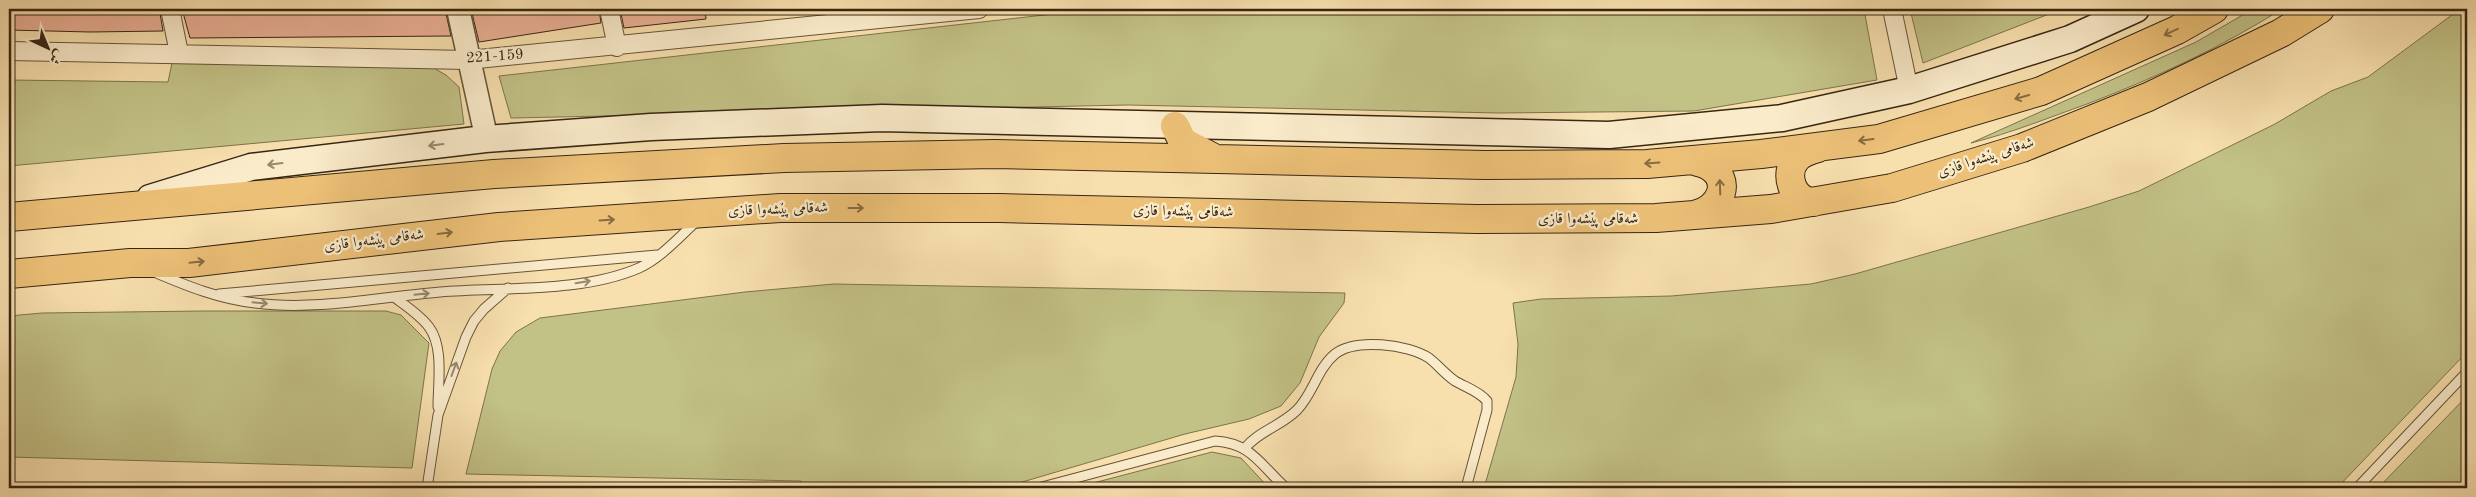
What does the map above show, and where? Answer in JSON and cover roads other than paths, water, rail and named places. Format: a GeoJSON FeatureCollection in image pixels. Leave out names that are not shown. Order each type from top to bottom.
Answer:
{"type":"FeatureCollection","features":[{"type":"Feature","properties":{"kind":"highway"},"geometry":{"type":"LineString","coordinates":[[9,217],[494,174],[784,158],[995,154],[1485,165],[1647,164],[1692,160],[1879,139],[2041,91],[2177,30],[2214,9]]}},
{"type":"Feature","properties":{"kind":"highway","name":"شەقامی پێشەوا قازی"},"geometry":{"type":"LineString","coordinates":[[9,274],[130,263],[190,263],[499,227],[780,208],[998,208],[1477,219],[1656,218],[1771,210],[1892,188],[2022,148],[2148,97],[2281,33],[2320,9]]}},
{"type":"Feature","properties":{"kind":"highway"},"geometry":{"type":"LineString","coordinates":[[1175,126],[1183,142],[1216,159]]}},
{"type":"Feature","properties":{"kind":"highway"},"geometry":{"type":"LineString","coordinates":[[1814,202],[1802,198],[1795,192],[1790,175],[1796,158],[1803,152],[1825,146]]}},
{"type":"Feature","properties":{"kind":"highway"},"geometry":{"type":"LineString","coordinates":[[1692,160],[1707,165],[1714,170],[1721,186],[1717,202],[1712,209],[1694,216]]}},
{"type":"Feature","properties":{"kind":"highway"},"geometry":{"type":"LineString","coordinates":[[9,204],[78,211]]}},
{"type":"Feature","properties":{"kind":"highway"},"geometry":{"type":"LineString","coordinates":[[9,287],[130,263]]}},
{"type":"Feature","properties":{"kind":"main road"},"geometry":{"type":"LineString","coordinates":[[125,206],[251,167],[484,139],[650,127],[882,118],[1609,135],[1782,118],[1908,90],[2070,39],[2136,9]]}},
{"type":"Feature","properties":{"kind":"street"},"geometry":{"type":"LineString","coordinates":[[170,9],[180,54]]}},
{"type":"Feature","properties":{"kind":"street"},"geometry":{"type":"LineString","coordinates":[[458,9],[484,127],[484,139]]}},
{"type":"Feature","properties":{"kind":"street"},"geometry":{"type":"LineString","coordinates":[[610,9],[617,47]]}},
{"type":"Feature","properties":{"kind":"street","name":"221-159"},"geometry":{"type":"LineString","coordinates":[[9,51],[468,60],[617,47],[979,9]]}},
{"type":"Feature","properties":{"kind":"street"},"geometry":{"type":"LineString","coordinates":[[1892,9],[1908,90]]}},
{"type":"Feature","properties":{"kind":"lane"},"geometry":{"type":"LineString","coordinates":[[130,263],[211,294],[256,303],[304,306],[567,284],[615,276],[641,267],[706,214]]}},
{"type":"Feature","properties":{"kind":"lane"},"geometry":{"type":"LineString","coordinates":[[211,294],[658,254]]}},
{"type":"Feature","properties":{"kind":"lane"},"geometry":{"type":"LineString","coordinates":[[438,415],[474,321],[494,298],[508,288]]}},
{"type":"Feature","properties":{"kind":"lane"},"geometry":{"type":"LineString","coordinates":[[394,297],[430,329],[438,352],[438,415],[427,488]]}},
{"type":"Feature","properties":{"kind":"lane"},"geometry":{"type":"LineString","coordinates":[[1245,448],[1253,439],[1277,426],[1298,409],[1312,389],[1322,368],[1336,352],[1356,344],[1412,350],[1428,358],[1452,379],[1480,394],[1487,401],[1487,410],[1466,488]]}},
{"type":"Feature","properties":{"kind":"lane"},"geometry":{"type":"LineString","coordinates":[[2357,488],[2467,372]]}},
{"type":"Feature","properties":{"kind":"lane"},"geometry":{"type":"LineString","coordinates":[[1038,488],[1206,443],[1226,442],[1245,448],[1286,488]]}}]}
